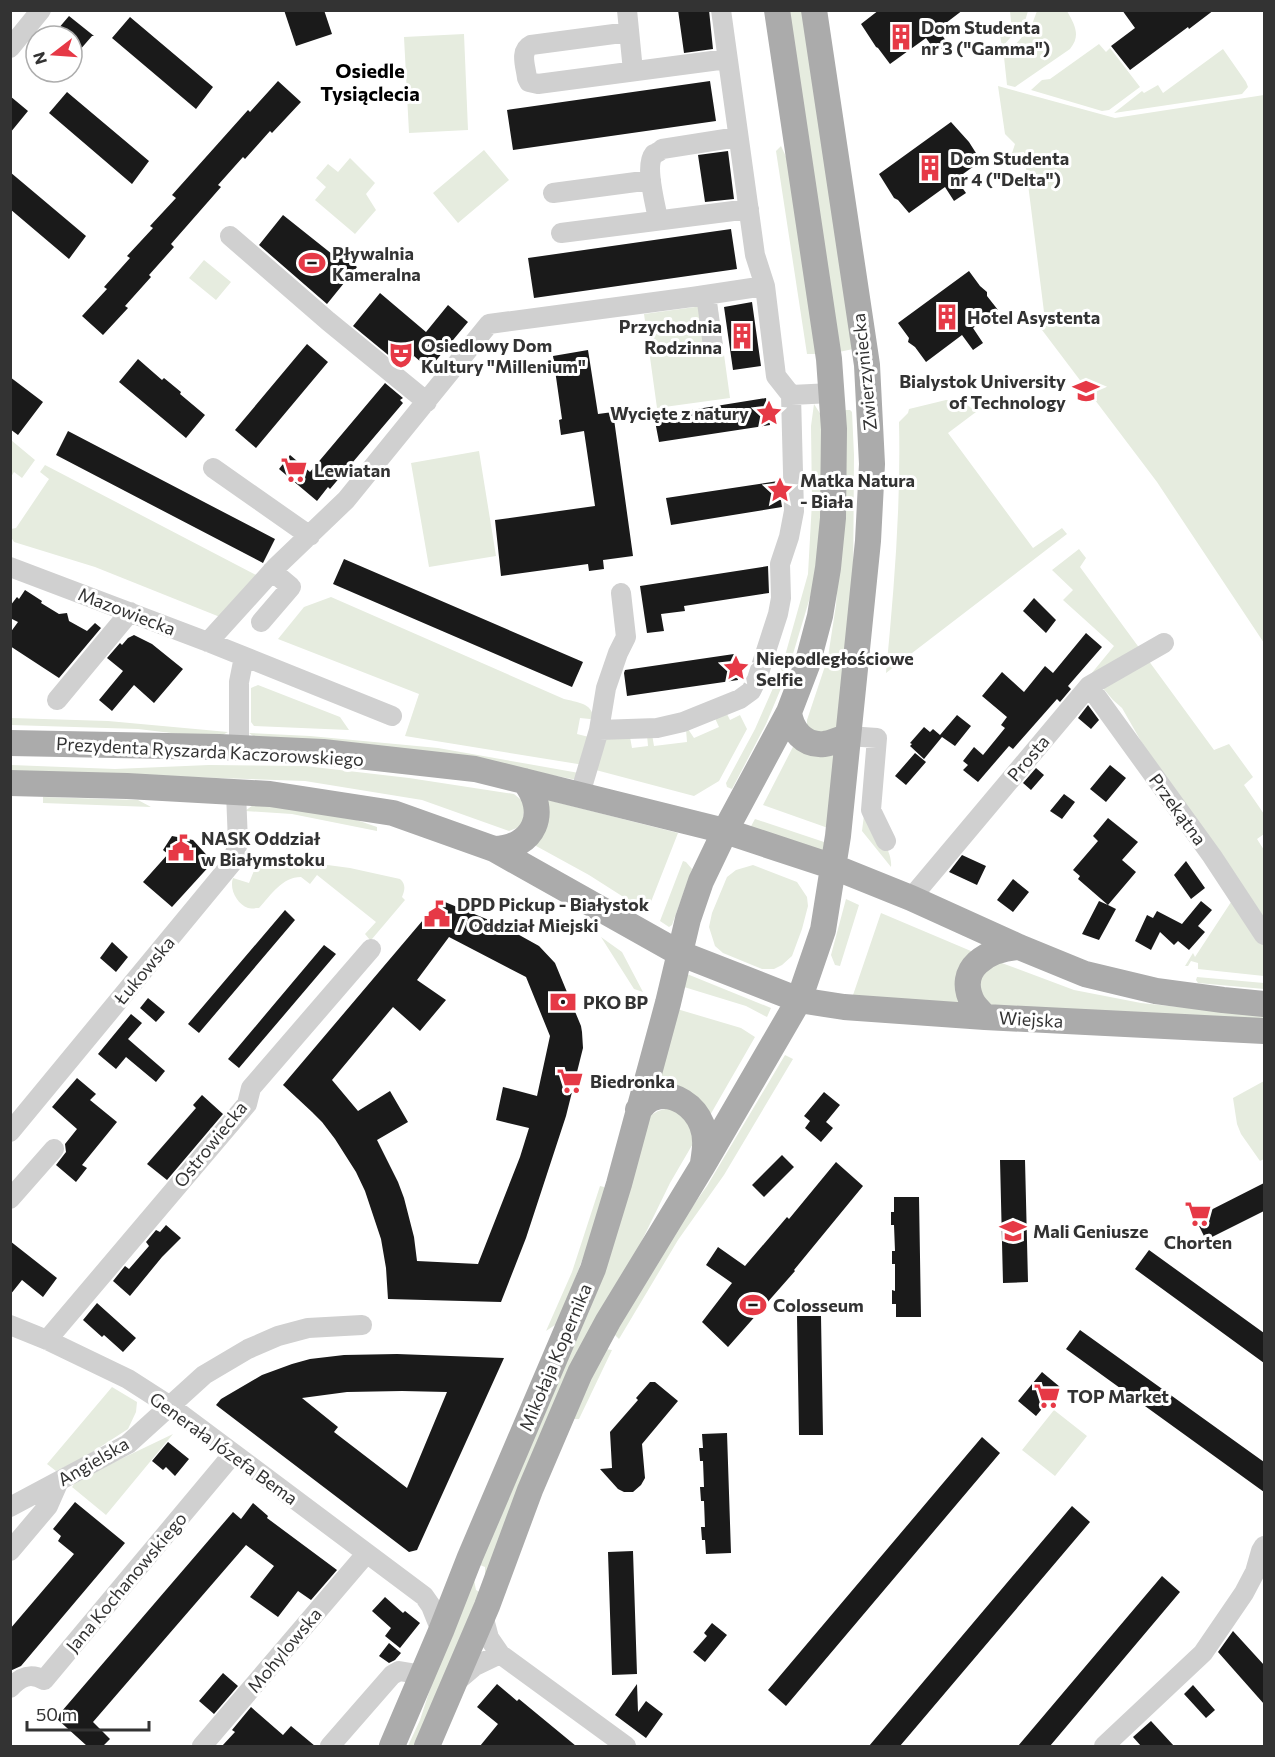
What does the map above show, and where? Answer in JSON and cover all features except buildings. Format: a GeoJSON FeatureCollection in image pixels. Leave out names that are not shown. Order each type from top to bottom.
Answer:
{"type":"FeatureCollection","features":[{"type":"Feature","properties":{"kind":"main road","name":"Zwierzyniecka"},"geometry":{"type":"LineString","coordinates":[[679,953],[701,881],[725,831],[789,712],[807,665],[820,616],[828,568],[835,476],[829,358],[777,10]]}},
{"type":"Feature","properties":{"kind":"main road","name":"Zwierzyniecka"},"geometry":{"type":"LineString","coordinates":[[799,1000],[823,930],[834,867],[868,541],[872,464],[867,365],[814,10]]}},
{"type":"Feature","properties":{"kind":"main road"},"geometry":{"type":"LineString","coordinates":[[832,393],[842,393],[854,399],[863,410],[870,428]]}},
{"type":"Feature","properties":{"kind":"main road"},"geometry":{"type":"LineString","coordinates":[[789,712],[790,722],[796,732],[803,739],[814,744],[824,744],[848,736]]}},
{"type":"Feature","properties":{"kind":"main road","name":"Prezydenta Ryszarda Kaczorowskiego"},"geometry":{"type":"LineString","coordinates":[[10,743],[322,752],[475,769],[725,831],[834,867]]}},
{"type":"Feature","properties":{"kind":"main road"},"geometry":{"type":"LineString","coordinates":[[494,849],[506,849],[517,844],[527,837],[534,826],[537,814],[536,802],[532,790],[524,781]]}},
{"type":"Feature","properties":{"kind":"main road"},"geometry":{"type":"LineString","coordinates":[[10,783],[127,786],[270,794],[393,813],[494,849],[679,953]]}},
{"type":"Feature","properties":{"kind":"main road"},"geometry":{"type":"LineString","coordinates":[[834,867],[1085,974],[1156,991],[1264,1004]]}},
{"type":"Feature","properties":{"kind":"main road"},"geometry":{"type":"LineString","coordinates":[[985,1017],[973,1003],[969,992],[967,979],[972,967],[983,957],[997,950],[1019,947]]}},
{"type":"Feature","properties":{"kind":"main road","name":"Wiejska"},"geometry":{"type":"LineString","coordinates":[[679,953],[799,1000],[844,1007],[985,1017],[1264,1031]]}},
{"type":"Feature","properties":{"kind":"main road","name":"Mikołaja Kopernika"},"geometry":{"type":"LineString","coordinates":[[392,1746],[593,1269],[669,1003],[679,953]]}},
{"type":"Feature","properties":{"kind":"main road","name":"Mikołaja Kopernika"},"geometry":{"type":"LineString","coordinates":[[427,1746],[483,1615],[530,1490],[580,1373],[608,1321],[703,1165],[799,1000]]}},
{"type":"Feature","properties":{"kind":"main road"},"geometry":{"type":"LineString","coordinates":[[638,1110],[653,1098],[664,1096],[685,1102],[696,1112],[703,1126],[706,1144],[703,1165]]}},
{"type":"Feature","properties":{"kind":"street"},"geometry":{"type":"LineString","coordinates":[[10,48],[41,10]]}},
{"type":"Feature","properties":{"kind":"street"},"geometry":{"type":"LineString","coordinates":[[627,10],[633,72]]}},
{"type":"Feature","properties":{"kind":"street"},"geometry":{"type":"LineString","coordinates":[[599,730],[657,728],[683,722],[711,709],[735,702],[752,691],[778,614],[781,598],[780,564],[789,537],[794,511],[791,395],[776,376],[765,286],[755,255],[748,209],[721,10]]}},
{"type":"Feature","properties":{"kind":"street"},"geometry":{"type":"LineString","coordinates":[[629,32],[531,45],[524,53],[527,78],[533,83],[727,59]]}},
{"type":"Feature","properties":{"kind":"street"},"geometry":{"type":"LineString","coordinates":[[658,220],[649,171],[650,161],[655,154],[662,149],[738,137]]}},
{"type":"Feature","properties":{"kind":"street"},"geometry":{"type":"LineString","coordinates":[[553,193],[651,180]]}},
{"type":"Feature","properties":{"kind":"street"},"geometry":{"type":"LineString","coordinates":[[561,233],[748,209]]}},
{"type":"Feature","properties":{"kind":"street"},"geometry":{"type":"LineString","coordinates":[[230,236],[328,321],[427,402]]}},
{"type":"Feature","properties":{"kind":"street"},"geometry":{"type":"LineString","coordinates":[[208,642],[272,571],[346,500],[489,324],[765,286]]}},
{"type":"Feature","properties":{"kind":"street"},"geometry":{"type":"LineString","coordinates":[[706,295],[712,346]]}},
{"type":"Feature","properties":{"kind":"street"},"geometry":{"type":"LineString","coordinates":[[791,395],[832,393]]}},
{"type":"Feature","properties":{"kind":"street"},"geometry":{"type":"LineString","coordinates":[[213,468],[310,536]]}},
{"type":"Feature","properties":{"kind":"street","name":"Mazowiecka"},"geometry":{"type":"LineString","coordinates":[[10,567],[208,642],[392,716]]}},
{"type":"Feature","properties":{"kind":"street"},"geometry":{"type":"LineString","coordinates":[[261,622],[291,587],[272,571]]}},
{"type":"Feature","properties":{"kind":"street"},"geometry":{"type":"LineString","coordinates":[[580,794],[599,730],[606,688],[626,637],[621,593]]}},
{"type":"Feature","properties":{"kind":"street"},"geometry":{"type":"LineString","coordinates":[[57,700],[130,612]]}},
{"type":"Feature","properties":{"kind":"street","name":"Prosta"},"geometry":{"type":"LineString","coordinates":[[911,898],[1089,686],[1164,643]]}},
{"type":"Feature","properties":{"kind":"street"},"geometry":{"type":"LineString","coordinates":[[239,748],[239,682],[244,657]]}},
{"type":"Feature","properties":{"kind":"street","name":"Przekątna"},"geometry":{"type":"LineString","coordinates":[[1089,686],[1212,856],[1264,935]]}},
{"type":"Feature","properties":{"kind":"street"},"geometry":{"type":"LineString","coordinates":[[848,736],[877,738],[871,810],[886,841]]}},
{"type":"Feature","properties":{"kind":"street","name":"Łukowska"},"geometry":{"type":"LineString","coordinates":[[10,1132],[232,863],[238,843],[236,792]]}},
{"type":"Feature","properties":{"kind":"street","name":"Ostrowiecka"},"geometry":{"type":"LineString","coordinates":[[47,1340],[247,1104],[251,1088],[371,949]]}},
{"type":"Feature","properties":{"kind":"street"},"geometry":{"type":"LineString","coordinates":[[10,1199],[54,1149]]}},
{"type":"Feature","properties":{"kind":"street","name":"Generała Józefa Bema"},"geometry":{"type":"LineString","coordinates":[[10,1325],[128,1379],[170,1406],[424,1596],[431,1606],[441,1631]]}},
{"type":"Feature","properties":{"kind":"street","name":"Angielska"},"geometry":{"type":"LineString","coordinates":[[10,1507],[128,1443],[204,1375],[231,1358],[265,1341],[291,1333],[322,1327],[362,1325]]}},
{"type":"Feature","properties":{"kind":"street","name":"Jana Kochanowskiego"},"geometry":{"type":"LineString","coordinates":[[10,1688],[18,1680],[28,1676],[44,1680],[233,1454]]}},
{"type":"Feature","properties":{"kind":"street"},"geometry":{"type":"LineString","coordinates":[[10,1551],[48,1506],[59,1481]]}},
{"type":"Feature","properties":{"kind":"street"},"geometry":{"type":"LineString","coordinates":[[1104,1746],[1203,1653],[1245,1593],[1264,1546]]}},
{"type":"Feature","properties":{"kind":"street","name":"Mohylowska"},"geometry":{"type":"LineString","coordinates":[[202,1746],[366,1554]]}},
{"type":"Feature","properties":{"kind":"street"},"geometry":{"type":"LineString","coordinates":[[424,1596],[444,1592],[460,1585]]}},
{"type":"Feature","properties":{"kind":"street"},"geometry":{"type":"LineString","coordinates":[[483,1615],[489,1638],[500,1654],[626,1746]]}},
{"type":"Feature","properties":{"kind":"street"},"geometry":{"type":"LineString","coordinates":[[455,1683],[475,1665],[500,1654]]}},
{"type":"Feature","properties":{"kind":"street"},"geometry":{"type":"LineString","coordinates":[[330,1746],[392,1675],[399,1671],[423,1675]]}},
{"type":"Feature","properties":{"kind":"shaded area"},"geometry":{"type":"Polygon","coordinates":[[[788,11],[804,11],[853,349],[839,352],[788,11]]]}},
{"type":"Feature","properties":{"kind":"shaded area"},"geometry":{"type":"Polygon","coordinates":[[[1010,11],[1028,11],[1025,21],[1002,47],[1000,35],[1012,32],[1010,11]]]}},
{"type":"Feature","properties":{"kind":"shaded area"},"geometry":{"type":"Polygon","coordinates":[[[1037,11],[1067,11],[1074,26],[1075,40],[1070,49],[1015,87],[1007,85],[1004,57],[1031,27],[1037,11]]]}},
{"type":"Feature","properties":{"kind":"shaded area"},"geometry":{"type":"Polygon","coordinates":[[[464,34],[468,130],[409,133],[404,37],[464,34]]]}},
{"type":"Feature","properties":{"kind":"shaded area"},"geometry":{"type":"Polygon","coordinates":[[[1099,44],[1106,52],[1110,48],[1140,87],[1109,110],[1102,111],[1031,90],[1042,80],[1050,79],[1099,44]]]}},
{"type":"Feature","properties":{"kind":"shaded area"},"geometry":{"type":"Polygon","coordinates":[[[1223,49],[1246,82],[1248,87],[1242,94],[1114,113],[1142,91],[1144,93],[1158,85],[1163,93],[1223,49]]]}},
{"type":"Feature","properties":{"kind":"shaded area"},"geometry":{"type":"Polygon","coordinates":[[[998,86],[1115,118],[1264,95],[1264,643],[1157,482],[1039,326],[1045,320],[1024,152],[1012,153],[1015,144],[1005,134],[998,86]]]}},
{"type":"Feature","properties":{"kind":"shaded area"},"geometry":{"type":"Polygon","coordinates":[[[781,146],[789,163],[817,354],[807,354],[776,151],[781,146]]]}},
{"type":"Feature","properties":{"kind":"shaded area"},"geometry":{"type":"Polygon","coordinates":[[[484,150],[509,180],[458,223],[433,193],[484,150]]]}},
{"type":"Feature","properties":{"kind":"shaded area"},"geometry":{"type":"Polygon","coordinates":[[[350,158],[375,183],[366,194],[376,210],[355,234],[315,200],[326,187],[316,178],[328,164],[338,172],[350,158]]]}},
{"type":"Feature","properties":{"kind":"shaded area"},"geometry":{"type":"Polygon","coordinates":[[[204,260],[231,282],[216,300],[189,278],[204,260]]]}},
{"type":"Feature","properties":{"kind":"shaded area"},"geometry":{"type":"Polygon","coordinates":[[[717,304],[730,398],[657,408],[644,314],[717,304]]]}},
{"type":"Feature","properties":{"kind":"shaded area"},"geometry":{"type":"Polygon","coordinates":[[[946,400],[962,403],[976,412],[948,433],[1033,548],[1062,528],[1067,534],[886,673],[898,516],[899,422],[909,409],[946,400]]]}},
{"type":"Feature","properties":{"kind":"shaded area"},"geometry":{"type":"Polygon","coordinates":[[[814,404],[821,415],[823,494],[817,574],[787,674],[766,724],[732,789],[727,787],[726,783],[755,729],[781,670],[808,574],[812,502],[811,426],[814,404]]]}},
{"type":"Feature","properties":{"kind":"shaded area"},"geometry":{"type":"Polygon","coordinates":[[[845,410],[852,412],[854,455],[853,595],[838,733],[833,738],[807,728],[807,720],[828,657],[836,605],[842,521],[845,410]]]}},
{"type":"Feature","properties":{"kind":"shaded area"},"geometry":{"type":"Polygon","coordinates":[[[11,440],[35,460],[22,478],[14,472],[11,477],[11,440]]]}},
{"type":"Feature","properties":{"kind":"shaded area"},"geometry":{"type":"Polygon","coordinates":[[[479,451],[496,556],[429,567],[411,463],[479,451]]]}},
{"type":"Feature","properties":{"kind":"shaded area"},"geometry":{"type":"Polygon","coordinates":[[[45,465],[260,577],[225,619],[95,567],[14,542],[11,529],[16,528],[49,479],[40,472],[45,465]]]}},
{"type":"Feature","properties":{"kind":"shaded area"},"geometry":{"type":"Polygon","coordinates":[[[1079,549],[1086,558],[1080,567],[1214,750],[1229,744],[1253,777],[1244,785],[1264,814],[1264,834],[1257,839],[1264,850],[1264,928],[1161,776],[1122,708],[1091,674],[1114,646],[1063,600],[1073,590],[1052,570],[1079,549]]]}},
{"type":"Feature","properties":{"kind":"shaded area"},"geometry":{"type":"Polygon","coordinates":[[[331,597],[564,699],[587,706],[593,718],[580,718],[577,734],[589,737],[584,765],[405,736],[419,694],[278,639],[304,607],[331,597]]]}},
{"type":"Feature","properties":{"kind":"shaded area"},"geometry":{"type":"Polygon","coordinates":[[[258,685],[340,717],[349,730],[254,726],[251,722],[251,688],[258,685]]]}},
{"type":"Feature","properties":{"kind":"shaded area"},"geometry":{"type":"Polygon","coordinates":[[[726,712],[730,720],[740,715],[747,729],[719,781],[694,796],[592,769],[606,738],[630,737],[632,748],[648,746],[647,735],[652,734],[654,746],[687,742],[686,729],[694,738],[719,727],[713,714],[726,712]]]}},
{"type":"Feature","properties":{"kind":"shaded area"},"geometry":{"type":"Polygon","coordinates":[[[11,718],[108,721],[228,732],[213,738],[138,729],[11,725],[11,718]]]}},
{"type":"Feature","properties":{"kind":"shaded area"},"geometry":{"type":"Polygon","coordinates":[[[249,733],[310,736],[438,748],[579,773],[577,780],[436,753],[256,738],[249,733]]]}},
{"type":"Feature","properties":{"kind":"shaded area"},"geometry":{"type":"Polygon","coordinates":[[[796,741],[836,753],[828,828],[763,805],[796,741]]]}},
{"type":"Feature","properties":{"kind":"shaded area"},"geometry":{"type":"Polygon","coordinates":[[[11,765],[115,769],[209,765],[305,766],[409,778],[514,794],[525,803],[522,826],[509,831],[422,800],[305,781],[11,771],[11,765]]]}},
{"type":"Feature","properties":{"kind":"shaded area"},"geometry":{"type":"Polygon","coordinates":[[[43,797],[138,800],[151,807],[43,803],[43,797]]]}},
{"type":"Feature","properties":{"kind":"shaded area"},"geometry":{"type":"Polygon","coordinates":[[[540,798],[678,833],[647,912],[589,875],[527,841],[540,798]]]}},
{"type":"Feature","properties":{"kind":"shaded area"},"geometry":{"type":"Polygon","coordinates":[[[253,805],[336,813],[377,827],[377,831],[292,814],[245,811],[253,805]]]}},
{"type":"Feature","properties":{"kind":"shaded area"},"geometry":{"type":"Polygon","coordinates":[[[864,815],[886,846],[891,867],[862,831],[864,815]]]}},
{"type":"Feature","properties":{"kind":"shaded area"},"geometry":{"type":"Polygon","coordinates":[[[755,819],[827,843],[825,855],[750,828],[755,819]]]}},
{"type":"Feature","properties":{"kind":"shaded area"},"geometry":{"type":"Polygon","coordinates":[[[260,856],[350,868],[400,879],[404,885],[402,897],[405,900],[370,940],[365,934],[376,922],[317,875],[310,884],[301,877],[288,880],[277,888],[259,908],[248,908],[235,896],[232,882],[233,878],[249,883],[260,856]]]}},
{"type":"Feature","properties":{"kind":"shaded area"},"geometry":{"type":"Polygon","coordinates":[[[683,861],[692,869],[672,925],[669,927],[660,921],[683,861]]]}},
{"type":"Feature","properties":{"kind":"shaded area"},"geometry":{"type":"Polygon","coordinates":[[[753,865],[797,882],[807,897],[808,906],[792,956],[774,969],[762,969],[723,953],[715,946],[709,927],[712,913],[727,877],[736,870],[753,865]]]}},
{"type":"Feature","properties":{"kind":"shaded area"},"geometry":{"type":"Polygon","coordinates":[[[846,899],[859,905],[840,966],[835,965],[831,955],[846,899]]]}},
{"type":"Feature","properties":{"kind":"shaded area"},"geometry":{"type":"Polygon","coordinates":[[[1233,899],[1264,939],[1264,976],[1198,969],[1198,963],[1191,961],[1188,966],[1185,966],[1193,953],[1195,957],[1233,899]]]}},
{"type":"Feature","properties":{"kind":"shaded area"},"geometry":{"type":"Polygon","coordinates":[[[881,913],[978,954],[966,1007],[852,998],[881,913]]]}},
{"type":"Feature","properties":{"kind":"shaded area"},"geometry":{"type":"Polygon","coordinates":[[[601,937],[622,952],[643,992],[634,989],[601,937]]]}},
{"type":"Feature","properties":{"kind":"shaded area"},"geometry":{"type":"Polygon","coordinates":[[[999,962],[1074,990],[1141,1003],[1264,1016],[1264,1023],[987,1008],[977,980],[982,972],[999,962]]]}},
{"type":"Feature","properties":{"kind":"shaded area"},"geometry":{"type":"Polygon","coordinates":[[[687,974],[771,1008],[767,1017],[746,1006],[684,987],[687,974]]]}},
{"type":"Feature","properties":{"kind":"shaded area"},"geometry":{"type":"Polygon","coordinates":[[[1197,977],[1264,983],[1264,989],[1198,983],[1197,977]]]}},
{"type":"Feature","properties":{"kind":"shaded area"},"geometry":{"type":"Polygon","coordinates":[[[677,1009],[741,1028],[755,1037],[709,1117],[654,1095],[677,1009]]]}},
{"type":"Feature","properties":{"kind":"shaded area"},"geometry":{"type":"Polygon","coordinates":[[[785,1055],[793,1059],[724,1175],[678,1240],[619,1339],[614,1334],[672,1235],[707,1186],[785,1055]]]}},
{"type":"Feature","properties":{"kind":"shaded area"},"geometry":{"type":"Polygon","coordinates":[[[1264,1081],[1264,1159],[1260,1161],[1241,1134],[1233,1098],[1264,1081]]]}},
{"type":"Feature","properties":{"kind":"shaded area"},"geometry":{"type":"Polygon","coordinates":[[[665,1109],[675,1109],[698,1135],[670,1183],[628,1269],[485,1579],[485,1567],[480,1565],[648,1117],[665,1109]]]}},
{"type":"Feature","properties":{"kind":"shaded area"},"geometry":{"type":"Polygon","coordinates":[[[600,1186],[607,1191],[591,1237],[558,1323],[546,1331],[572,1272],[600,1186]]]}},
{"type":"Feature","properties":{"kind":"shaded area"},"geometry":{"type":"Polygon","coordinates":[[[605,1349],[612,1350],[579,1419],[572,1419],[605,1349]]]}},
{"type":"Feature","properties":{"kind":"shaded area"},"geometry":{"type":"Polygon","coordinates":[[[112,1387],[137,1402],[136,1412],[128,1429],[80,1460],[56,1471],[47,1464],[112,1387]]]}},
{"type":"Feature","properties":{"kind":"shaded area"},"geometry":{"type":"Polygon","coordinates":[[[1054,1410],[1087,1436],[1055,1476],[1022,1450],[1054,1410]]]}},
{"type":"Feature","properties":{"kind":"shaded area"},"geometry":{"type":"Polygon","coordinates":[[[173,1434],[106,1515],[72,1487],[77,1480],[173,1434]]]}},
{"type":"Feature","properties":{"kind":"shaded area"},"geometry":{"type":"Polygon","coordinates":[[[474,1580],[476,1590],[481,1593],[416,1746],[408,1746],[420,1720],[432,1683],[474,1580]]]}},
{"type":"Feature","properties":{"kind":"place","name":"Dom Studenta nr 3 (\"Gamma\")"},"geometry":{"type":"Point","coordinates":[901,37]}},
{"type":"Feature","properties":{"kind":"place","name":"Dom Studenta nr 4 (\"Delta\")"},"geometry":{"type":"Point","coordinates":[930,168]}},
{"type":"Feature","properties":{"kind":"place","name":"Pływalnia Kameralna"},"geometry":{"type":"Point","coordinates":[312,263]}},
{"type":"Feature","properties":{"kind":"place","name":"Hotel Asystenta"},"geometry":{"type":"Point","coordinates":[947,317]}},
{"type":"Feature","properties":{"kind":"place","name":"Przychodnia Rodzinna"},"geometry":{"type":"Point","coordinates":[742,336]}},
{"type":"Feature","properties":{"kind":"place","name":"Osiedlowy Dom Kultury \"Millenium\""},"geometry":{"type":"Point","coordinates":[401,355]}},
{"type":"Feature","properties":{"kind":"place","name":"Bialystok University of Technology"},"geometry":{"type":"Point","coordinates":[1086,391]}},
{"type":"Feature","properties":{"kind":"place","name":"Wycięte z natury"},"geometry":{"type":"Point","coordinates":[769,413]}},
{"type":"Feature","properties":{"kind":"place","name":"Lewiatan"},"geometry":{"type":"Point","coordinates":[294,470]}},
{"type":"Feature","properties":{"kind":"place","name":"Matka Natura - Biała"},"geometry":{"type":"Point","coordinates":[780,490]}},
{"type":"Feature","properties":{"kind":"place","name":"Niepodległościowe Selfie"},"geometry":{"type":"Point","coordinates":[736,668]}},
{"type":"Feature","properties":{"kind":"place","name":"NASK Oddział w Białymstoku"},"geometry":{"type":"Point","coordinates":[181,848]}},
{"type":"Feature","properties":{"kind":"place","name":"DPD Pickup - Białystok / Oddział Miejski"},"geometry":{"type":"Point","coordinates":[437,914]}},
{"type":"Feature","properties":{"kind":"place","name":"PKO BP"},"geometry":{"type":"Point","coordinates":[563,1002]}},
{"type":"Feature","properties":{"kind":"place","name":"Biedronka"},"geometry":{"type":"Point","coordinates":[570,1081]}},
{"type":"Feature","properties":{"kind":"place","name":"Chorten"},"geometry":{"type":"Point","coordinates":[1198,1214]}},
{"type":"Feature","properties":{"kind":"place","name":"Mali Geniusze"},"geometry":{"type":"Point","coordinates":[1013,1231]}},
{"type":"Feature","properties":{"kind":"place","name":"Colosseum"},"geometry":{"type":"Point","coordinates":[753,1305]}},
{"type":"Feature","properties":{"kind":"place","name":"TOP Market"},"geometry":{"type":"Point","coordinates":[1047,1396]}},
{"type":"Feature","properties":{"kind":"district","name":"Osiedle Tysiąclecia"},"geometry":{"type":"Point","coordinates":[370,82]}}]}
